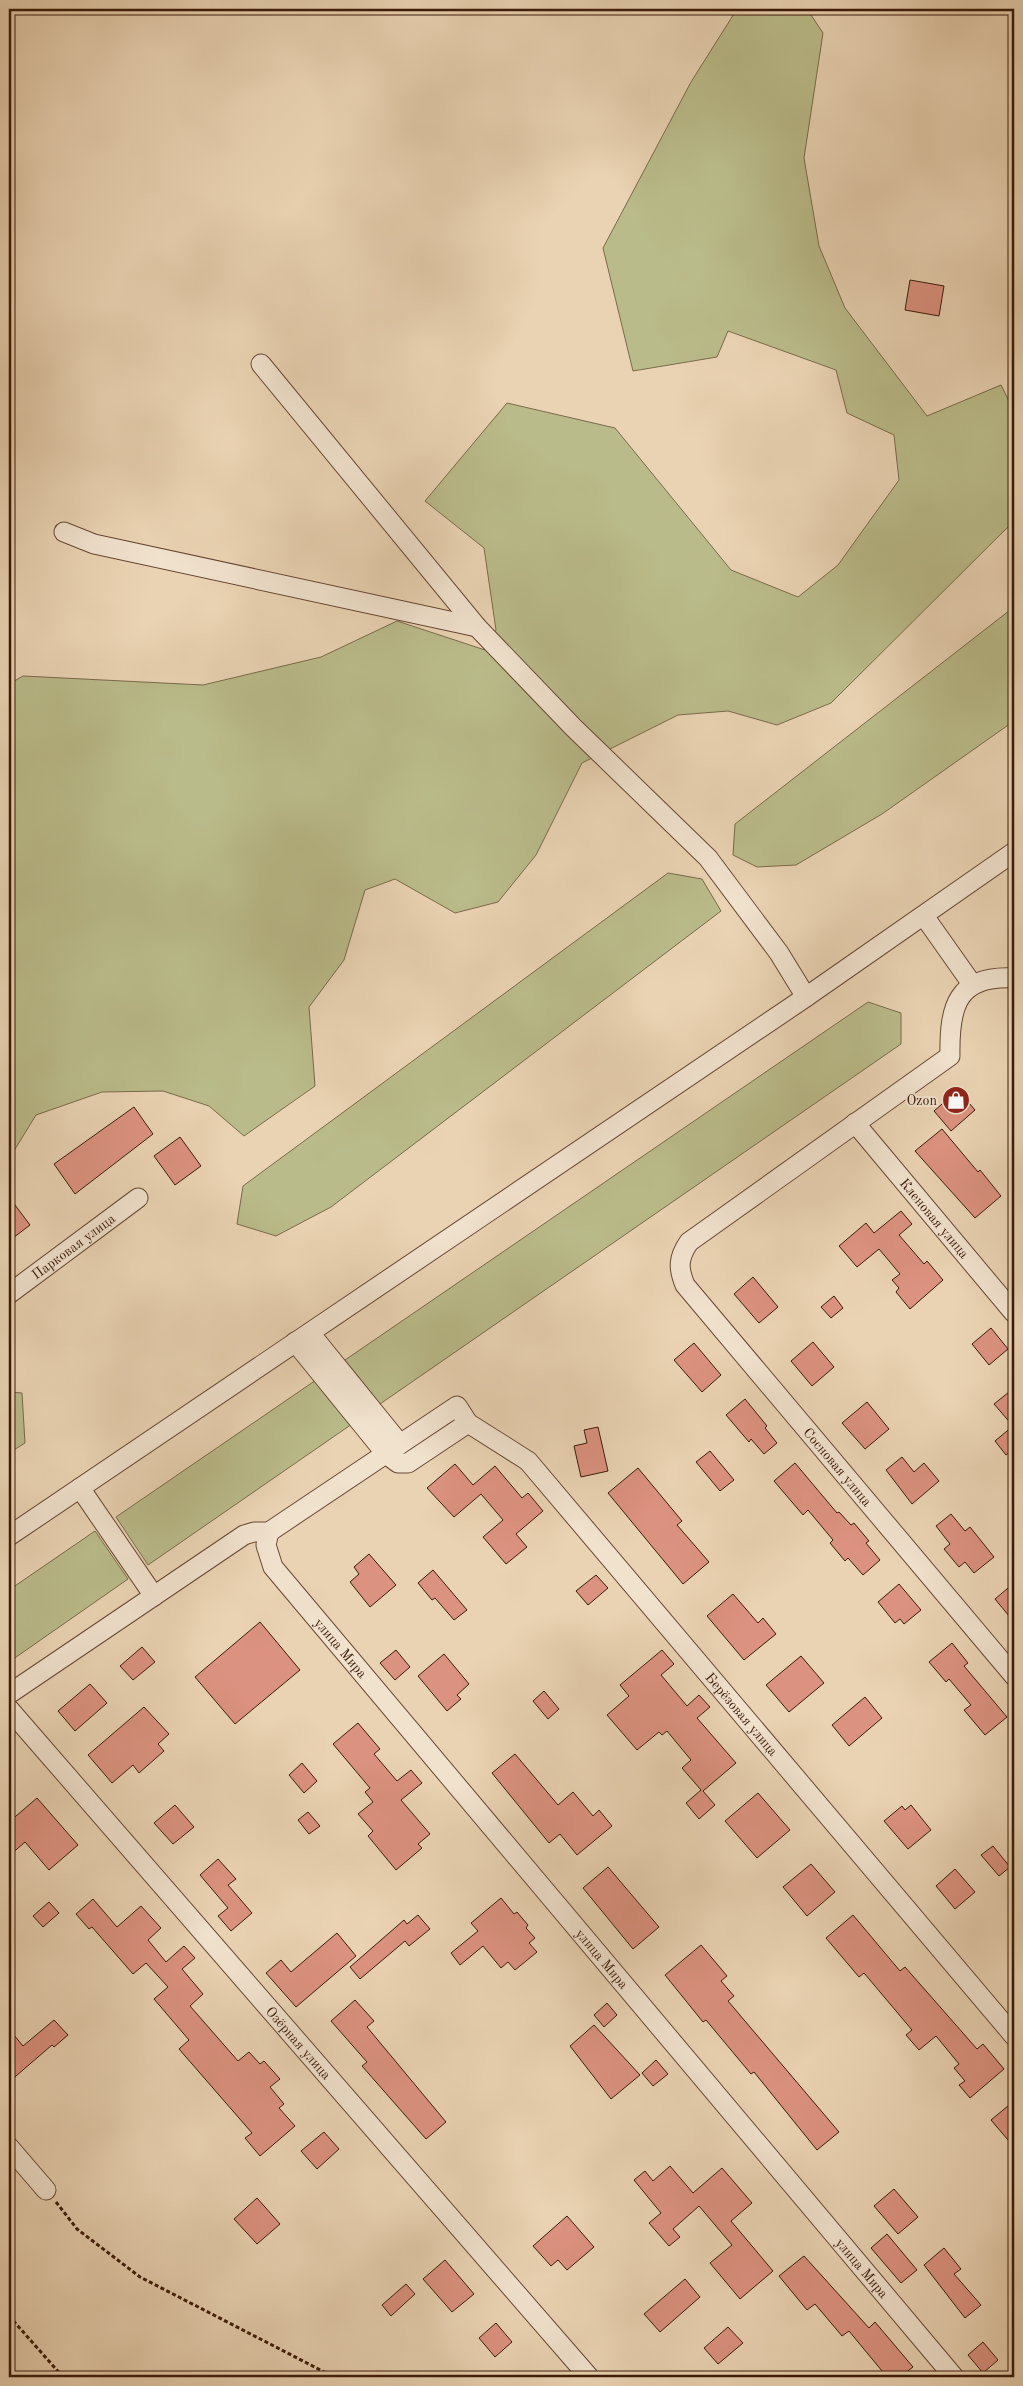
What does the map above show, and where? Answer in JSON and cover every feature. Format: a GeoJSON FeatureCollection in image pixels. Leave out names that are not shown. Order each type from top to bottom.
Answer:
{"type":"FeatureCollection","features":[{"type":"Feature","properties":{"kind":"street"},"geometry":{"type":"LineString","coordinates":[[261,364],[478,627],[580,734],[708,858],[779,953],[806,997]]}},
{"type":"Feature","properties":{"kind":"street"},"geometry":{"type":"LineString","coordinates":[[64,532],[94,544],[478,627]]}},
{"type":"Feature","properties":{"kind":"street"},"geometry":{"type":"LineString","coordinates":[[9,1536],[806,997],[1014,852]]}},
{"type":"Feature","properties":{"kind":"street"},"geometry":{"type":"LineString","coordinates":[[924,916],[972,984]]}},
{"type":"Feature","properties":{"kind":"street"},"geometry":{"type":"LineString","coordinates":[[856,1123],[950,1056],[950,1020],[956,1002],[972,984],[995,977],[1014,978]]}},
{"type":"Feature","properties":{"kind":"street","name":"Сосновая улица"},"geometry":{"type":"LineString","coordinates":[[856,1123],[689,1242],[682,1252],[679,1262],[680,1274],[685,1285],[1014,1676]]}},
{"type":"Feature","properties":{"kind":"street","name":"Кленовая улица"},"geometry":{"type":"LineString","coordinates":[[856,1123],[1014,1313]]}},
{"type":"Feature","properties":{"kind":"street","name":"Парковая улица"},"geometry":{"type":"LineString","coordinates":[[9,1294],[138,1198]]}},
{"type":"Feature","properties":{"kind":"street"},"geometry":{"type":"LineString","coordinates":[[302,1338],[393,1449],[398,1463],[408,1463],[468,1423]]}},
{"type":"Feature","properties":{"kind":"street","name":"Берёзовая улица"},"geometry":{"type":"LineString","coordinates":[[393,1449],[457,1406],[468,1423],[528,1461],[1014,2036]]}},
{"type":"Feature","properties":{"kind":"street"},"geometry":{"type":"LineString","coordinates":[[9,1694],[244,1535],[254,1532],[269,1532],[393,1449]]}},
{"type":"Feature","properties":{"kind":"street"},"geometry":{"type":"LineString","coordinates":[[80,1488],[154,1596]]}},
{"type":"Feature","properties":{"kind":"street","name":"улица Мира"},"geometry":{"type":"LineString","coordinates":[[269,1532],[266,1545],[273,1567],[954,2377]]}},
{"type":"Feature","properties":{"kind":"street","name":"Озёрная улица"},"geometry":{"type":"LineString","coordinates":[[9,1709],[589,2377]]}},
{"type":"Feature","properties":{"kind":"street"},"geometry":{"type":"LineString","coordinates":[[9,2147],[46,2190]]}},
{"type":"Feature","properties":{"kind":"path"},"geometry":{"type":"LineString","coordinates":[[46,2190],[77,2229],[140,2277],[334,2377]]}},
{"type":"Feature","properties":{"kind":"path"},"geometry":{"type":"LineString","coordinates":[[9,2316],[63,2377]]}},
{"type":"Feature","properties":{"kind":"green space"},"geometry":{"type":"Polygon","coordinates":[[[737,9],[807,9],[823,33],[804,158],[819,246],[845,308],[927,416],[1001,385],[1014,411],[1014,521],[831,703],[777,725],[728,711],[678,715],[582,763],[536,855],[498,902],[455,913],[395,879],[365,890],[344,960],[309,1007],[315,1086],[244,1136],[209,1106],[163,1091],[102,1092],[36,1115],[9,1159],[9,684],[23,676],[203,685],[321,657],[397,621],[485,650],[496,630],[484,548],[425,501],[507,403],[615,428],[731,570],[798,597],[838,565],[899,480],[894,435],[847,413],[836,370],[728,331],[717,357],[633,371],[603,248],[691,82],[737,9]]]}},
{"type":"Feature","properties":{"kind":"green space"},"geometry":{"type":"Polygon","coordinates":[[[1014,607],[1014,721],[882,814],[796,865],[757,867],[733,855],[735,824],[1014,607]]]}},
{"type":"Feature","properties":{"kind":"green space"},"geometry":{"type":"Polygon","coordinates":[[[668,873],[702,879],[721,911],[331,1207],[276,1236],[237,1224],[243,1186],[668,873]]]}},
{"type":"Feature","properties":{"kind":"green space"},"geometry":{"type":"Polygon","coordinates":[[[868,1002],[901,1013],[901,1044],[380,1404],[345,1360],[868,1002]]]}},
{"type":"Feature","properties":{"kind":"green space"},"geometry":{"type":"Polygon","coordinates":[[[316,1380],[352,1424],[148,1565],[116,1517],[316,1380]]]}},
{"type":"Feature","properties":{"kind":"green space"},"geometry":{"type":"Polygon","coordinates":[[[9,1392],[22,1393],[25,1443],[9,1453],[9,1392]]]}},
{"type":"Feature","properties":{"kind":"green space"},"geometry":{"type":"Polygon","coordinates":[[[95,1531],[128,1579],[9,1662],[9,1590],[95,1531]]]}},
{"type":"Feature","properties":{"kind":"building"},"geometry":{"type":"Polygon","coordinates":[[[910,280],[944,286],[939,316],[905,310],[910,280]]]}},
{"type":"Feature","properties":{"kind":"building"},"geometry":{"type":"Polygon","coordinates":[[[958,1090],[975,1110],[951,1131],[934,1111],[958,1090]]]}},
{"type":"Feature","properties":{"kind":"building"},"geometry":{"type":"Polygon","coordinates":[[[134,1107],[153,1134],[75,1194],[54,1164],[134,1107]]]}},
{"type":"Feature","properties":{"kind":"building"},"geometry":{"type":"Polygon","coordinates":[[[942,1129],[1001,1196],[975,1218],[915,1151],[942,1129]]]}},
{"type":"Feature","properties":{"kind":"building"},"geometry":{"type":"Polygon","coordinates":[[[180,1137],[201,1166],[175,1185],[154,1156],[180,1137]]]}},
{"type":"Feature","properties":{"kind":"building"},"geometry":{"type":"Polygon","coordinates":[[[9,1197],[30,1225],[9,1241],[9,1197]]]}},
{"type":"Feature","properties":{"kind":"building"},"geometry":{"type":"Polygon","coordinates":[[[901,1211],[912,1224],[899,1235],[924,1264],[927,1261],[943,1280],[910,1309],[896,1292],[899,1288],[892,1280],[900,1274],[879,1249],[857,1267],[839,1246],[866,1223],[874,1233],[901,1211]]]}},
{"type":"Feature","properties":{"kind":"building"},"geometry":{"type":"Polygon","coordinates":[[[753,1277],[778,1307],[759,1323],[734,1294],[753,1277]]]}},
{"type":"Feature","properties":{"kind":"building"},"geometry":{"type":"Polygon","coordinates":[[[834,1296],[843,1308],[831,1318],[821,1307],[834,1296]]]}},
{"type":"Feature","properties":{"kind":"building"},"geometry":{"type":"Polygon","coordinates":[[[991,1328],[1008,1349],[989,1365],[972,1344],[991,1328]]]}},
{"type":"Feature","properties":{"kind":"building"},"geometry":{"type":"Polygon","coordinates":[[[813,1342],[834,1367],[812,1386],[791,1361],[813,1342]]]}},
{"type":"Feature","properties":{"kind":"building"},"geometry":{"type":"Polygon","coordinates":[[[694,1343],[721,1375],[702,1392],[674,1360],[694,1343]]]}},
{"type":"Feature","properties":{"kind":"building"},"geometry":{"type":"Polygon","coordinates":[[[1014,1388],[1014,1448],[1006,1455],[995,1441],[1013,1426],[994,1404],[1014,1388]]]}},
{"type":"Feature","properties":{"kind":"building"},"geometry":{"type":"Polygon","coordinates":[[[745,1399],[767,1426],[765,1428],[777,1443],[764,1454],[751,1439],[749,1442],[726,1415],[745,1399]]]}},
{"type":"Feature","properties":{"kind":"building"},"geometry":{"type":"Polygon","coordinates":[[[867,1402],[889,1429],[865,1449],[842,1423],[867,1402]]]}},
{"type":"Feature","properties":{"kind":"building"},"geometry":{"type":"Polygon","coordinates":[[[598,1427],[608,1471],[581,1477],[574,1446],[587,1443],[584,1430],[598,1427]]]}},
{"type":"Feature","properties":{"kind":"building"},"geometry":{"type":"Polygon","coordinates":[[[710,1451],[734,1480],[720,1491],[696,1462],[710,1451]]]}},
{"type":"Feature","properties":{"kind":"building"},"geometry":{"type":"Polygon","coordinates":[[[902,1457],[914,1472],[924,1463],[939,1481],[912,1504],[886,1470],[902,1457]]]}},
{"type":"Feature","properties":{"kind":"building"},"geometry":{"type":"Polygon","coordinates":[[[795,1463],[837,1513],[839,1512],[851,1525],[854,1523],[869,1541],[866,1543],[880,1560],[863,1575],[848,1558],[845,1561],[830,1543],[833,1540],[808,1510],[803,1515],[774,1481],[795,1463]]]}},
{"type":"Feature","properties":{"kind":"building"},"geometry":{"type":"Polygon","coordinates":[[[455,1464],[473,1485],[495,1466],[522,1498],[528,1493],[543,1511],[516,1534],[527,1547],[506,1564],[483,1537],[503,1520],[481,1494],[454,1517],[427,1488],[455,1464]]]}},
{"type":"Feature","properties":{"kind":"building"},"geometry":{"type":"Polygon","coordinates":[[[638,1468],[682,1521],[677,1525],[709,1562],[683,1584],[608,1493],[638,1468]]]}},
{"type":"Feature","properties":{"kind":"building"},"geometry":{"type":"Polygon","coordinates":[[[951,1514],[965,1531],[970,1527],[994,1557],[974,1573],[965,1562],[959,1567],[944,1549],[950,1544],[936,1526],[951,1514]]]}},
{"type":"Feature","properties":{"kind":"building"},"geometry":{"type":"Polygon","coordinates":[[[369,1554],[396,1585],[370,1607],[350,1582],[359,1574],[354,1567],[369,1554]]]}},
{"type":"Feature","properties":{"kind":"building"},"geometry":{"type":"Polygon","coordinates":[[[433,1570],[467,1610],[454,1620],[435,1598],[432,1600],[418,1583],[433,1570]]]}},
{"type":"Feature","properties":{"kind":"building"},"geometry":{"type":"Polygon","coordinates":[[[596,1575],[608,1588],[588,1605],[576,1591],[596,1575]]]}},
{"type":"Feature","properties":{"kind":"building"},"geometry":{"type":"Polygon","coordinates":[[[1014,1583],[1014,1622],[995,1599],[1014,1583]]]}},
{"type":"Feature","properties":{"kind":"building"},"geometry":{"type":"Polygon","coordinates":[[[899,1584],[921,1610],[904,1624],[900,1619],[895,1623],[878,1602],[899,1584]]]}},
{"type":"Feature","properties":{"kind":"building"},"geometry":{"type":"Polygon","coordinates":[[[733,1594],[758,1623],[763,1618],[776,1634],[744,1660],[707,1616],[733,1594]]]}},
{"type":"Feature","properties":{"kind":"building"},"geometry":{"type":"Polygon","coordinates":[[[260,1622],[300,1670],[235,1724],[195,1677],[260,1622]]]}},
{"type":"Feature","properties":{"kind":"building"},"geometry":{"type":"Polygon","coordinates":[[[952,1643],[968,1663],[964,1666],[1007,1717],[985,1735],[964,1710],[971,1705],[949,1679],[946,1682],[929,1662],[952,1643]]]}},
{"type":"Feature","properties":{"kind":"building"},"geometry":{"type":"Polygon","coordinates":[[[142,1647],[155,1662],[133,1680],[120,1666],[142,1647]]]}},
{"type":"Feature","properties":{"kind":"building"},"geometry":{"type":"Polygon","coordinates":[[[396,1650],[410,1667],[395,1680],[380,1663],[396,1650]]]}},
{"type":"Feature","properties":{"kind":"building"},"geometry":{"type":"Polygon","coordinates":[[[662,1650],[674,1664],[661,1675],[687,1706],[699,1695],[710,1707],[697,1718],[736,1763],[703,1791],[715,1805],[699,1819],[686,1803],[701,1790],[682,1768],[691,1760],[667,1731],[662,1735],[659,1732],[637,1750],[607,1715],[629,1696],[620,1685],[662,1650]]]}},
{"type":"Feature","properties":{"kind":"building"},"geometry":{"type":"Polygon","coordinates":[[[444,1654],[469,1684],[457,1695],[461,1699],[447,1711],[418,1676],[444,1654]]]}},
{"type":"Feature","properties":{"kind":"building"},"geometry":{"type":"Polygon","coordinates":[[[801,1656],[824,1683],[789,1712],[766,1685],[801,1656]]]}},
{"type":"Feature","properties":{"kind":"building"},"geometry":{"type":"Polygon","coordinates":[[[90,1684],[107,1703],[75,1731],[58,1711],[90,1684]]]}},
{"type":"Feature","properties":{"kind":"building"},"geometry":{"type":"Polygon","coordinates":[[[544,1691],[559,1709],[548,1719],[533,1701],[544,1691]]]}},
{"type":"Feature","properties":{"kind":"building"},"geometry":{"type":"Polygon","coordinates":[[[865,1697],[882,1718],[849,1746],[832,1725],[865,1697]]]}},
{"type":"Feature","properties":{"kind":"building"},"geometry":{"type":"Polygon","coordinates":[[[144,1707],[169,1734],[158,1744],[164,1751],[139,1773],[133,1765],[112,1783],[88,1755],[144,1707]]]}},
{"type":"Feature","properties":{"kind":"building"},"geometry":{"type":"Polygon","coordinates":[[[358,1723],[380,1749],[374,1754],[397,1781],[411,1770],[422,1783],[401,1800],[430,1834],[418,1844],[422,1848],[396,1870],[368,1836],[373,1831],[358,1814],[373,1802],[365,1792],[370,1788],[333,1744],[358,1723]]]}},
{"type":"Feature","properties":{"kind":"building"},"geometry":{"type":"Polygon","coordinates":[[[515,1754],[558,1805],[573,1792],[593,1816],[599,1810],[612,1826],[577,1855],[560,1834],[549,1843],[492,1773],[515,1754]]]}},
{"type":"Feature","properties":{"kind":"building"},"geometry":{"type":"Polygon","coordinates":[[[302,1763],[317,1781],[304,1793],[289,1775],[302,1763]]]}},
{"type":"Feature","properties":{"kind":"building"},"geometry":{"type":"Polygon","coordinates":[[[758,1793],[790,1830],[757,1858],[725,1821],[758,1793]]]}},
{"type":"Feature","properties":{"kind":"building"},"geometry":{"type":"Polygon","coordinates":[[[37,1798],[78,1845],[49,1870],[25,1842],[9,1856],[9,1822],[37,1798]]]}},
{"type":"Feature","properties":{"kind":"building"},"geometry":{"type":"Polygon","coordinates":[[[175,1805],[194,1827],[173,1844],[154,1823],[175,1805]]]}},
{"type":"Feature","properties":{"kind":"building"},"geometry":{"type":"Polygon","coordinates":[[[911,1805],[931,1830],[908,1849],[884,1821],[902,1806],[905,1810],[911,1805]]]}},
{"type":"Feature","properties":{"kind":"building"},"geometry":{"type":"Polygon","coordinates":[[[308,1812],[320,1826],[309,1834],[298,1820],[308,1812]]]}},
{"type":"Feature","properties":{"kind":"building"},"geometry":{"type":"Polygon","coordinates":[[[993,1846],[1010,1867],[999,1876],[981,1855],[993,1846]]]}},
{"type":"Feature","properties":{"kind":"building"},"geometry":{"type":"Polygon","coordinates":[[[218,1859],[236,1879],[228,1885],[252,1913],[231,1931],[218,1916],[228,1908],[200,1875],[218,1859]]]}},
{"type":"Feature","properties":{"kind":"building"},"geometry":{"type":"Polygon","coordinates":[[[811,1864],[835,1892],[807,1916],[783,1887],[811,1864]]]}},
{"type":"Feature","properties":{"kind":"building"},"geometry":{"type":"Polygon","coordinates":[[[608,1867],[659,1927],[633,1949],[583,1888],[608,1867]]]}},
{"type":"Feature","properties":{"kind":"building"},"geometry":{"type":"Polygon","coordinates":[[[955,1869],[975,1892],[955,1909],[936,1886],[955,1869]]]}},
{"type":"Feature","properties":{"kind":"building"},"geometry":{"type":"Polygon","coordinates":[[[501,1898],[514,1914],[517,1912],[528,1925],[526,1928],[535,1938],[529,1943],[537,1952],[515,1970],[508,1962],[501,1968],[483,1946],[460,1965],[451,1953],[478,1931],[471,1923],[501,1898]]]}},
{"type":"Feature","properties":{"kind":"building"},"geometry":{"type":"Polygon","coordinates":[[[93,1899],[117,1927],[141,1906],[161,1928],[148,1940],[166,1962],[184,1946],[195,1958],[182,1969],[203,1994],[190,2006],[238,2061],[249,2052],[260,2064],[264,2061],[280,2079],[270,2087],[284,2104],[279,2108],[295,2126],[260,2156],[245,2138],[252,2133],[179,2049],[189,2040],[154,1999],[168,1987],[146,1963],[133,1974],[92,1927],[89,1929],[76,1914],[93,1899]]]}},
{"type":"Feature","properties":{"kind":"building"},"geometry":{"type":"Polygon","coordinates":[[[49,1902],[59,1913],[43,1927],[33,1916],[49,1902]]]}},
{"type":"Feature","properties":{"kind":"building"},"geometry":{"type":"Polygon","coordinates":[[[418,1915],[430,1929],[409,1946],[405,1941],[360,1979],[350,1967],[404,1920],[407,1924],[418,1915]]]}},
{"type":"Feature","properties":{"kind":"building"},"geometry":{"type":"Polygon","coordinates":[[[853,1915],[900,1971],[905,1967],[977,2049],[983,2044],[1004,2069],[970,2098],[959,2085],[965,2081],[954,2068],[959,2064],[936,2036],[919,2050],[906,2035],[912,2030],[864,1973],[859,1977],[826,1938],[853,1915]]]}},
{"type":"Feature","properties":{"kind":"building"},"geometry":{"type":"Polygon","coordinates":[[[337,1933],[356,1956],[296,2007],[266,1973],[281,1960],[291,1972],[337,1933]]]}},
{"type":"Feature","properties":{"kind":"building"},"geometry":{"type":"Polygon","coordinates":[[[701,1945],[727,1976],[721,1981],[734,1996],[728,2001],[839,2132],[817,2150],[754,2072],[751,2074],[706,2020],[703,2022],[665,1975],[701,1945]]]}},
{"type":"Feature","properties":{"kind":"building"},"geometry":{"type":"Polygon","coordinates":[[[355,2000],[374,2021],[367,2027],[446,2122],[426,2139],[362,2066],[367,2062],[331,2021],[355,2000]]]}},
{"type":"Feature","properties":{"kind":"building"},"geometry":{"type":"Polygon","coordinates":[[[607,2003],[617,2015],[604,2027],[594,2015],[607,2003]]]}},
{"type":"Feature","properties":{"kind":"building"},"geometry":{"type":"Polygon","coordinates":[[[54,2020],[68,2035],[54,2047],[52,2045],[9,2082],[9,2029],[23,2046],[54,2020]]]}},
{"type":"Feature","properties":{"kind":"building"},"geometry":{"type":"Polygon","coordinates":[[[594,2025],[640,2075],[611,2099],[570,2046],[594,2025]]]}},
{"type":"Feature","properties":{"kind":"building"},"geometry":{"type":"Polygon","coordinates":[[[656,2060],[668,2074],[653,2086],[642,2073],[656,2060]]]}},
{"type":"Feature","properties":{"kind":"building"},"geometry":{"type":"Polygon","coordinates":[[[1014,2101],[1014,2147],[991,2120],[1014,2101]]]}},
{"type":"Feature","properties":{"kind":"building"},"geometry":{"type":"Polygon","coordinates":[[[324,2132],[339,2149],[317,2169],[301,2151],[324,2132]]]}},
{"type":"Feature","properties":{"kind":"building"},"geometry":{"type":"Polygon","coordinates":[[[670,2166],[693,2193],[722,2168],[752,2203],[731,2221],[773,2271],[740,2299],[710,2263],[732,2245],[699,2206],[673,2229],[680,2237],[669,2246],[649,2223],[661,2213],[634,2180],[645,2171],[653,2181],[670,2166]]]}},
{"type":"Feature","properties":{"kind":"building"},"geometry":{"type":"Polygon","coordinates":[[[894,2189],[918,2217],[898,2234],[874,2206],[894,2189]]]}},
{"type":"Feature","properties":{"kind":"building"},"geometry":{"type":"Polygon","coordinates":[[[257,2198],[280,2224],[257,2244],[234,2219],[257,2198]]]}},
{"type":"Feature","properties":{"kind":"building"},"geometry":{"type":"Polygon","coordinates":[[[567,2216],[594,2247],[567,2270],[558,2260],[551,2266],[533,2246],[567,2216]]]}},
{"type":"Feature","properties":{"kind":"building"},"geometry":{"type":"Polygon","coordinates":[[[887,2234],[917,2270],[901,2283],[871,2248],[887,2234]]]}},
{"type":"Feature","properties":{"kind":"building"},"geometry":{"type":"Polygon","coordinates":[[[944,2248],[961,2269],[954,2274],[981,2305],[965,2318],[924,2265],[944,2248]]]}},
{"type":"Feature","properties":{"kind":"building"},"geometry":{"type":"Polygon","coordinates":[[[804,2256],[869,2328],[875,2322],[913,2367],[900,2377],[887,2377],[849,2331],[842,2336],[815,2304],[807,2310],[779,2276],[804,2256]]]}},
{"type":"Feature","properties":{"kind":"building"},"geometry":{"type":"Polygon","coordinates":[[[445,2260],[474,2294],[452,2312],[423,2279],[445,2260]]]}},
{"type":"Feature","properties":{"kind":"building"},"geometry":{"type":"Polygon","coordinates":[[[685,2279],[700,2297],[660,2332],[644,2314],[685,2279]]]}},
{"type":"Feature","properties":{"kind":"building"},"geometry":{"type":"Polygon","coordinates":[[[406,2284],[415,2294],[391,2316],[382,2305],[406,2284]]]}},
{"type":"Feature","properties":{"kind":"building"},"geometry":{"type":"Polygon","coordinates":[[[496,2323],[512,2342],[495,2357],[479,2338],[496,2323]]]}},
{"type":"Feature","properties":{"kind":"building"},"geometry":{"type":"Polygon","coordinates":[[[728,2327],[743,2343],[718,2364],[704,2348],[728,2327]]]}},
{"type":"Feature","properties":{"kind":"building"},"geometry":{"type":"Polygon","coordinates":[[[983,2342],[998,2360],[983,2373],[968,2355],[983,2342]]]}},
{"type":"Feature","properties":{"kind":"place","name":"Ozon"},"geometry":{"type":"Point","coordinates":[956,1100]}}]}
